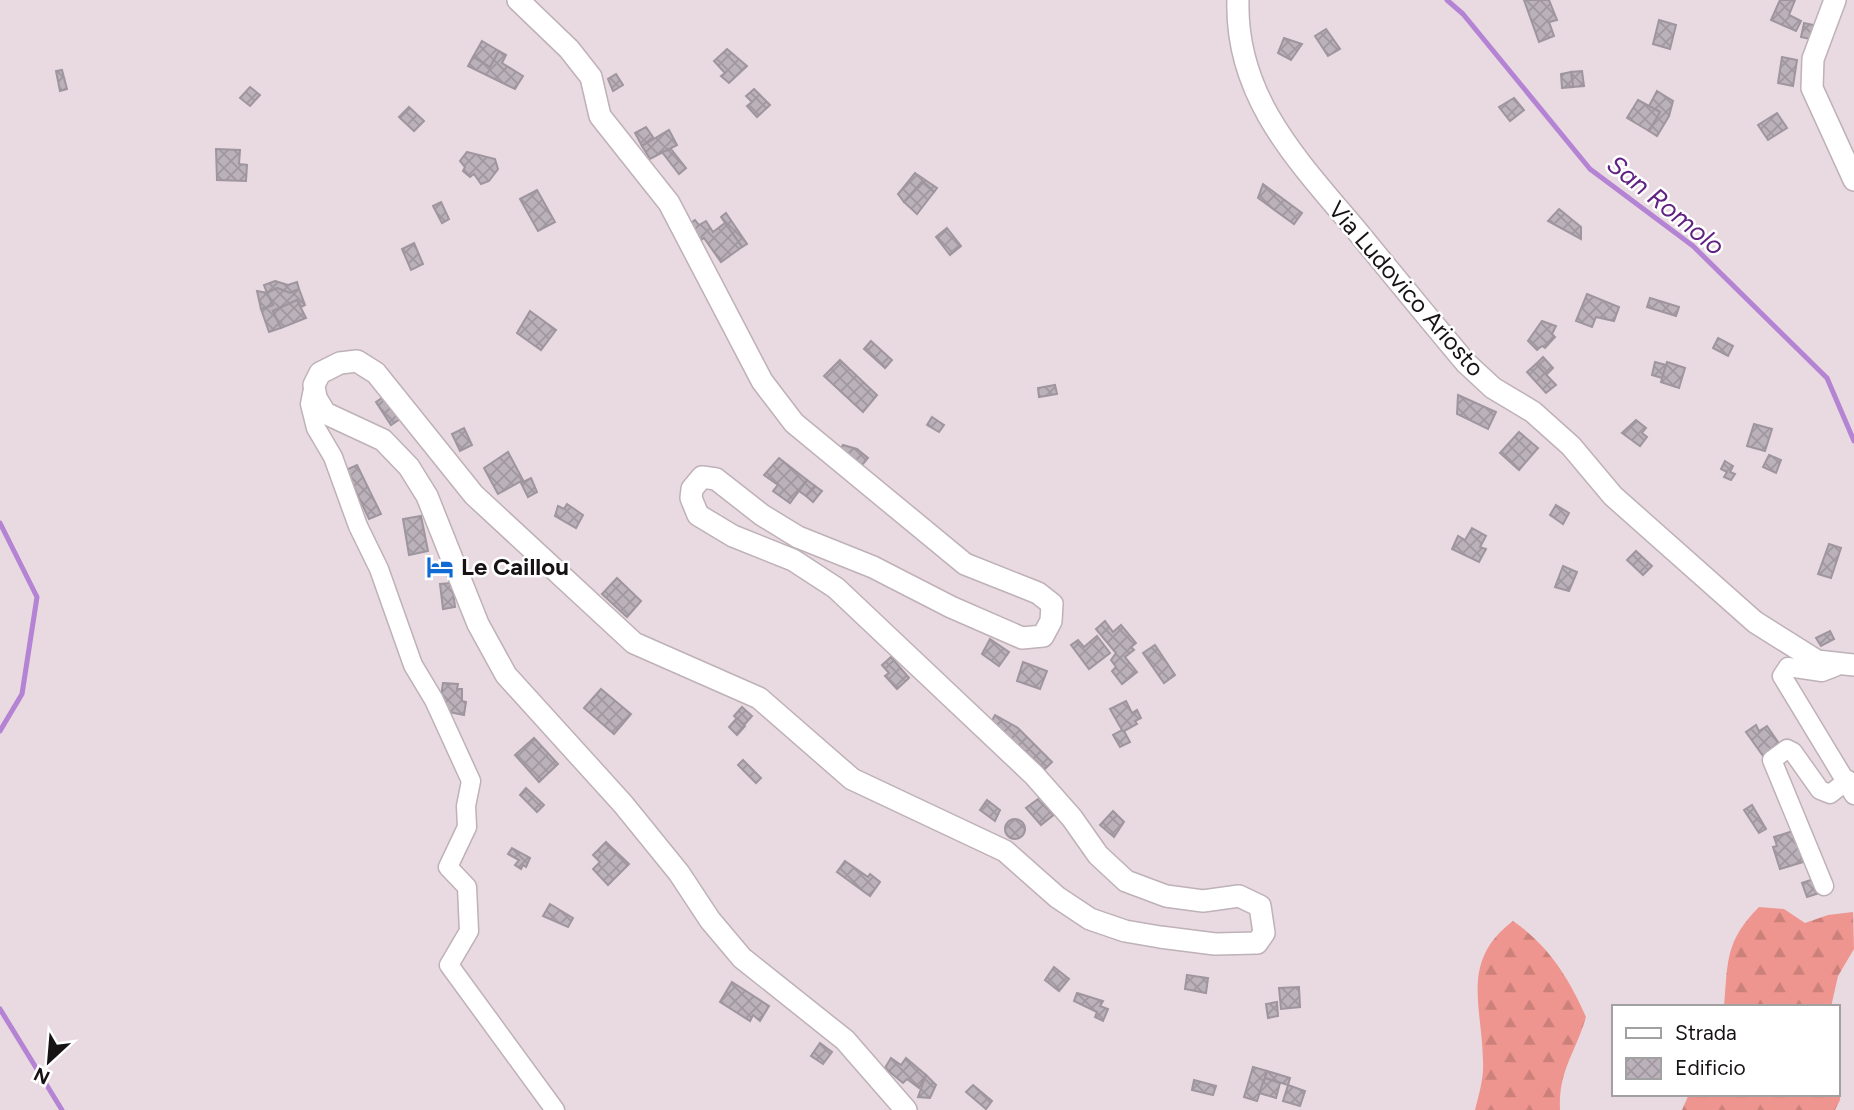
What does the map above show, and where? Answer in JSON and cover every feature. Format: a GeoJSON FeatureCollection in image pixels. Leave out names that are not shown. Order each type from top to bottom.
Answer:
{"type":"FeatureCollection","features":[{"type":"Feature","properties":{"kind":"street"},"geometry":{"type":"LineString","coordinates":[[518,0],[569,49],[591,76],[600,116],[669,204],[762,381],[794,423],[965,564],[1038,593],[1052,604],[1051,621],[1043,636],[1022,638],[951,607],[873,567],[798,537],[762,515],[716,479],[702,478],[692,489],[691,498],[698,515],[733,536],[793,560],[835,588],[1034,775],[1072,818],[1098,855],[1126,881],[1166,896],[1203,901],[1239,896],[1260,906],[1265,923],[1264,933],[1257,943],[1215,944],[1125,931],[1090,919],[1057,897],[1005,851],[852,779],[760,698],[634,643],[474,495],[376,373],[357,361],[340,363],[320,373],[314,385],[310,404],[316,428],[333,457],[358,526],[379,569],[413,664],[434,700],[471,781],[466,806],[467,827],[448,867],[467,887],[469,931],[449,965],[555,1110]]}},
{"type":"Feature","properties":{"kind":"street","name":"Via Ludovico Ariosto"},"geometry":{"type":"LineString","coordinates":[[1238,0],[1237,31],[1247,71],[1280,140],[1466,363],[1493,388],[1532,412],[1571,446],[1613,496],[1755,622],[1803,655],[1846,664]]}},
{"type":"Feature","properties":{"kind":"street"},"geometry":{"type":"LineString","coordinates":[[1835,0],[1813,59],[1812,88],[1854,180]]}},
{"type":"Feature","properties":{"kind":"street"},"geometry":{"type":"LineString","coordinates":[[314,385],[316,398],[325,413],[383,440],[409,467],[427,496],[478,625],[506,675],[631,814],[742,958],[845,1040],[906,1110]]}},
{"type":"Feature","properties":{"kind":"street"},"geometry":{"type":"LineString","coordinates":[[1824,886],[1773,760],[1782,751],[1793,752],[1820,790],[1830,794],[1851,787],[1786,687],[1782,676],[1788,667],[1822,672],[1846,664]]}},
{"type":"Feature","properties":{"kind":"green space"},"geometry":{"type":"Polygon","coordinates":[[[1759,907],[1784,909],[1805,923],[1828,915],[1853,912],[1854,949],[1838,976],[1831,1005],[1724,1005],[1730,952],[1748,919],[1759,907]]]}},
{"type":"Feature","properties":{"kind":"green space"},"geometry":{"type":"Polygon","coordinates":[[[1513,921],[1537,941],[1556,963],[1586,1017],[1565,1073],[1560,1110],[1475,1110],[1483,1067],[1478,1003],[1480,968],[1496,936],[1513,921]]]}},
{"type":"Feature","properties":{"kind":"green space"},"geometry":{"type":"Polygon","coordinates":[[[1688,1096],[1840,1096],[1835,1110],[1682,1110],[1688,1096]]]}},
{"type":"Feature","properties":{"kind":"building"},"geometry":{"type":"Polygon","coordinates":[[[1524,0],[1549,0],[1557,20],[1549,22],[1554,36],[1539,42],[1524,0]]]}},
{"type":"Feature","properties":{"kind":"building"},"geometry":{"type":"Polygon","coordinates":[[[1780,0],[1795,0],[1789,15],[1801,21],[1796,31],[1771,20],[1780,0]]]}},
{"type":"Feature","properties":{"kind":"building"},"geometry":{"type":"Polygon","coordinates":[[[1659,20],[1676,25],[1670,49],[1653,44],[1659,20]]]}},
{"type":"Feature","properties":{"kind":"building"},"geometry":{"type":"Polygon","coordinates":[[[1804,23],[1818,26],[1815,40],[1801,37],[1804,23]]]}},
{"type":"Feature","properties":{"kind":"building"},"geometry":{"type":"Polygon","coordinates":[[[1326,29],[1340,49],[1328,56],[1315,36],[1326,29]]]}},
{"type":"Feature","properties":{"kind":"building"},"geometry":{"type":"Polygon","coordinates":[[[1284,38],[1302,44],[1291,60],[1278,53],[1284,38]]]}},
{"type":"Feature","properties":{"kind":"building"},"geometry":{"type":"Polygon","coordinates":[[[482,41],[499,51],[490,67],[473,57],[482,41]]]}},
{"type":"Feature","properties":{"kind":"building"},"geometry":{"type":"Polygon","coordinates":[[[727,49],[747,66],[729,83],[721,76],[725,73],[714,61],[727,49]]]}},
{"type":"Feature","properties":{"kind":"building"},"geometry":{"type":"Polygon","coordinates":[[[499,51],[506,55],[502,63],[523,76],[515,89],[468,66],[473,57],[490,67],[499,51]]]}},
{"type":"Feature","properties":{"kind":"building"},"geometry":{"type":"Polygon","coordinates":[[[1782,57],[1797,60],[1793,86],[1778,83],[1782,57]]]}},
{"type":"Feature","properties":{"kind":"building"},"geometry":{"type":"Polygon","coordinates":[[[62,70],[67,89],[60,91],[56,71],[62,70]]]}},
{"type":"Feature","properties":{"kind":"building"},"geometry":{"type":"Polygon","coordinates":[[[1582,71],[1584,86],[1573,87],[1571,72],[1582,71]]]}},
{"type":"Feature","properties":{"kind":"building"},"geometry":{"type":"Polygon","coordinates":[[[1571,72],[1573,87],[1562,88],[1561,74],[1571,72]]]}},
{"type":"Feature","properties":{"kind":"building"},"geometry":{"type":"Polygon","coordinates":[[[616,74],[623,85],[613,91],[608,79],[616,74]]]}},
{"type":"Feature","properties":{"kind":"building"},"geometry":{"type":"Polygon","coordinates":[[[250,87],[260,95],[250,106],[240,98],[250,87]]]}},
{"type":"Feature","properties":{"kind":"building"},"geometry":{"type":"Polygon","coordinates":[[[754,89],[770,105],[757,117],[747,106],[752,102],[746,96],[754,89]]]}},
{"type":"Feature","properties":{"kind":"building"},"geometry":{"type":"Polygon","coordinates":[[[1657,91],[1673,101],[1669,116],[1657,136],[1649,131],[1660,112],[1649,106],[1657,91]]]}},
{"type":"Feature","properties":{"kind":"building"},"geometry":{"type":"Polygon","coordinates":[[[1514,98],[1524,110],[1510,121],[1499,107],[1514,98]]]}},
{"type":"Feature","properties":{"kind":"building"},"geometry":{"type":"Polygon","coordinates":[[[1638,100],[1660,112],[1649,131],[1627,118],[1638,100]]]}},
{"type":"Feature","properties":{"kind":"building"},"geometry":{"type":"Polygon","coordinates":[[[409,107],[424,121],[414,131],[399,117],[409,107]]]}},
{"type":"Feature","properties":{"kind":"building"},"geometry":{"type":"Polygon","coordinates":[[[1777,113],[1787,128],[1768,140],[1758,125],[1777,113]]]}},
{"type":"Feature","properties":{"kind":"building"},"geometry":{"type":"Polygon","coordinates":[[[646,127],[653,137],[642,146],[635,133],[646,127]]]}},
{"type":"Feature","properties":{"kind":"building"},"geometry":{"type":"Polygon","coordinates":[[[669,130],[677,145],[650,159],[642,146],[669,130]]]}},
{"type":"Feature","properties":{"kind":"building"},"geometry":{"type":"Polygon","coordinates":[[[216,149],[240,150],[239,164],[247,165],[246,181],[217,180],[216,149]]]}},
{"type":"Feature","properties":{"kind":"building"},"geometry":{"type":"Polygon","coordinates":[[[671,149],[686,168],[679,174],[662,152],[671,149]]]}},
{"type":"Feature","properties":{"kind":"building"},"geometry":{"type":"Polygon","coordinates":[[[467,152],[495,159],[498,169],[489,181],[481,184],[474,174],[470,177],[463,171],[465,167],[460,161],[467,152]]]}},
{"type":"Feature","properties":{"kind":"building"},"geometry":{"type":"Polygon","coordinates":[[[915,173],[937,188],[934,192],[922,182],[904,202],[898,194],[915,173]]]}},
{"type":"Feature","properties":{"kind":"building"},"geometry":{"type":"Polygon","coordinates":[[[922,182],[934,192],[917,214],[904,202],[922,182]]]}},
{"type":"Feature","properties":{"kind":"building"},"geometry":{"type":"Polygon","coordinates":[[[1263,184],[1302,213],[1294,224],[1258,198],[1263,184]]]}},
{"type":"Feature","properties":{"kind":"building"},"geometry":{"type":"Polygon","coordinates":[[[537,190],[555,222],[538,231],[520,199],[537,190]]]}},
{"type":"Feature","properties":{"kind":"building"},"geometry":{"type":"Polygon","coordinates":[[[441,202],[449,219],[442,223],[433,206],[441,202]]]}},
{"type":"Feature","properties":{"kind":"building"},"geometry":{"type":"Polygon","coordinates":[[[1559,209],[1581,227],[1581,239],[1548,221],[1559,209]]]}},
{"type":"Feature","properties":{"kind":"building"},"geometry":{"type":"Polygon","coordinates":[[[726,213],[747,244],[742,247],[721,217],[726,213]]]}},
{"type":"Feature","properties":{"kind":"building"},"geometry":{"type":"Polygon","coordinates":[[[695,220],[699,225],[706,221],[713,232],[725,223],[742,247],[721,262],[704,238],[697,243],[686,227],[695,220]]]}},
{"type":"Feature","properties":{"kind":"building"},"geometry":{"type":"Polygon","coordinates":[[[947,228],[961,246],[950,255],[936,237],[947,228]]]}},
{"type":"Feature","properties":{"kind":"building"},"geometry":{"type":"Polygon","coordinates":[[[414,243],[423,264],[411,270],[402,249],[414,243]]]}},
{"type":"Feature","properties":{"kind":"building"},"geometry":{"type":"Polygon","coordinates":[[[275,281],[288,285],[297,282],[299,289],[290,293],[277,288],[267,293],[264,285],[275,281]]]}},
{"type":"Feature","properties":{"kind":"building"},"geometry":{"type":"Polygon","coordinates":[[[277,288],[290,293],[299,289],[305,305],[301,307],[297,300],[273,311],[281,328],[269,332],[261,309],[273,305],[267,293],[277,288]]]}},
{"type":"Feature","properties":{"kind":"building"},"geometry":{"type":"Polygon","coordinates":[[[257,291],[267,293],[273,305],[261,309],[257,291]]]}},
{"type":"Feature","properties":{"kind":"building"},"geometry":{"type":"Polygon","coordinates":[[[1587,294],[1619,307],[1614,321],[1596,317],[1592,327],[1576,321],[1587,294]]]}},
{"type":"Feature","properties":{"kind":"building"},"geometry":{"type":"Polygon","coordinates":[[[1650,298],[1679,307],[1676,316],[1647,307],[1650,298]]]}},
{"type":"Feature","properties":{"kind":"building"},"geometry":{"type":"Polygon","coordinates":[[[297,300],[306,318],[281,328],[273,311],[297,300]]]}},
{"type":"Feature","properties":{"kind":"building"},"geometry":{"type":"Polygon","coordinates":[[[530,311],[556,330],[541,350],[517,333],[530,311]]]}},
{"type":"Feature","properties":{"kind":"building"},"geometry":{"type":"Polygon","coordinates":[[[1542,321],[1556,326],[1552,334],[1555,337],[1545,348],[1542,346],[1537,350],[1528,341],[1542,321]]]}},
{"type":"Feature","properties":{"kind":"building"},"geometry":{"type":"Polygon","coordinates":[[[1718,338],[1733,346],[1728,356],[1713,348],[1718,338]]]}},
{"type":"Feature","properties":{"kind":"building"},"geometry":{"type":"Polygon","coordinates":[[[871,341],[892,360],[885,368],[864,349],[871,341]]]}},
{"type":"Feature","properties":{"kind":"building"},"geometry":{"type":"Polygon","coordinates":[[[1543,357],[1553,368],[1546,375],[1536,364],[1543,357]]]}},
{"type":"Feature","properties":{"kind":"building"},"geometry":{"type":"Polygon","coordinates":[[[840,360],[877,395],[863,412],[824,376],[840,360]]]}},
{"type":"Feature","properties":{"kind":"building"},"geometry":{"type":"Polygon","coordinates":[[[1655,362],[1666,365],[1662,378],[1652,375],[1655,362]]]}},
{"type":"Feature","properties":{"kind":"building"},"geometry":{"type":"Polygon","coordinates":[[[1667,362],[1685,368],[1679,388],[1661,382],[1667,362]]]}},
{"type":"Feature","properties":{"kind":"building"},"geometry":{"type":"Polygon","coordinates":[[[1536,364],[1556,385],[1546,393],[1527,372],[1536,364]]]}},
{"type":"Feature","properties":{"kind":"building"},"geometry":{"type":"Polygon","coordinates":[[[1055,385],[1057,394],[1039,397],[1038,388],[1055,385]]]}},
{"type":"Feature","properties":{"kind":"building"},"geometry":{"type":"Polygon","coordinates":[[[1458,395],[1496,412],[1488,429],[1457,414],[1458,395]]]}},
{"type":"Feature","properties":{"kind":"building"},"geometry":{"type":"Polygon","coordinates":[[[385,396],[400,419],[391,425],[376,402],[385,396]]]}},
{"type":"Feature","properties":{"kind":"building"},"geometry":{"type":"Polygon","coordinates":[[[932,417],[944,425],[939,432],[927,425],[932,417]]]}},
{"type":"Feature","properties":{"kind":"building"},"geometry":{"type":"Polygon","coordinates":[[[1636,420],[1646,428],[1642,433],[1647,437],[1640,446],[1622,433],[1636,420]]]}},
{"type":"Feature","properties":{"kind":"building"},"geometry":{"type":"Polygon","coordinates":[[[1754,424],[1772,429],[1765,451],[1747,446],[1754,424]]]}},
{"type":"Feature","properties":{"kind":"building"},"geometry":{"type":"Polygon","coordinates":[[[464,428],[472,445],[460,451],[452,434],[464,428]]]}},
{"type":"Feature","properties":{"kind":"building"},"geometry":{"type":"Polygon","coordinates":[[[1519,432],[1538,448],[1519,470],[1500,453],[1519,432]]]}},
{"type":"Feature","properties":{"kind":"building"},"geometry":{"type":"Polygon","coordinates":[[[843,445],[857,449],[868,458],[857,471],[837,454],[843,445]]]}},
{"type":"Feature","properties":{"kind":"building"},"geometry":{"type":"Polygon","coordinates":[[[508,452],[523,480],[498,494],[484,468],[508,452]]]}},
{"type":"Feature","properties":{"kind":"building"},"geometry":{"type":"Polygon","coordinates":[[[1769,455],[1781,460],[1776,473],[1763,467],[1769,455]]]}},
{"type":"Feature","properties":{"kind":"building"},"geometry":{"type":"Polygon","coordinates":[[[779,458],[807,480],[790,503],[773,491],[778,485],[764,475],[779,458]]]}},
{"type":"Feature","properties":{"kind":"building"},"geometry":{"type":"Polygon","coordinates":[[[1725,461],[1733,466],[1730,472],[1735,474],[1731,480],[1724,477],[1727,472],[1721,469],[1725,461]]]}},
{"type":"Feature","properties":{"kind":"building"},"geometry":{"type":"Polygon","coordinates":[[[357,465],[381,514],[369,519],[346,470],[357,465]]]}},
{"type":"Feature","properties":{"kind":"building"},"geometry":{"type":"Polygon","coordinates":[[[531,478],[537,492],[528,497],[521,483],[531,478]]]}},
{"type":"Feature","properties":{"kind":"building"},"geometry":{"type":"Polygon","coordinates":[[[807,480],[815,486],[806,496],[799,491],[807,480]]]}},
{"type":"Feature","properties":{"kind":"building"},"geometry":{"type":"Polygon","coordinates":[[[815,486],[822,491],[813,502],[806,496],[815,486]]]}},
{"type":"Feature","properties":{"kind":"building"},"geometry":{"type":"Polygon","coordinates":[[[567,504],[583,515],[576,528],[555,516],[558,506],[564,509],[567,504]]]}},
{"type":"Feature","properties":{"kind":"building"},"geometry":{"type":"Polygon","coordinates":[[[1556,505],[1569,513],[1563,524],[1550,515],[1556,505]]]}},
{"type":"Feature","properties":{"kind":"building"},"geometry":{"type":"Polygon","coordinates":[[[421,516],[428,551],[409,555],[403,519],[421,516]]]}},
{"type":"Feature","properties":{"kind":"building"},"geometry":{"type":"Polygon","coordinates":[[[1472,528],[1486,536],[1480,547],[1486,549],[1479,562],[1452,549],[1458,536],[1465,540],[1472,528]]]}},
{"type":"Feature","properties":{"kind":"building"},"geometry":{"type":"Polygon","coordinates":[[[1829,544],[1841,548],[1831,578],[1818,574],[1829,544]]]}},
{"type":"Feature","properties":{"kind":"building"},"geometry":{"type":"Polygon","coordinates":[[[1636,551],[1652,566],[1643,575],[1627,560],[1636,551]]]}},
{"type":"Feature","properties":{"kind":"building"},"geometry":{"type":"Polygon","coordinates":[[[1563,566],[1577,572],[1569,591],[1555,587],[1563,566]]]}},
{"type":"Feature","properties":{"kind":"building"},"geometry":{"type":"Polygon","coordinates":[[[617,578],[641,601],[627,617],[602,594],[617,578]]]}},
{"type":"Feature","properties":{"kind":"building"},"geometry":{"type":"Polygon","coordinates":[[[452,583],[455,607],[443,609],[440,584],[452,583]]]}},
{"type":"Feature","properties":{"kind":"building"},"geometry":{"type":"Polygon","coordinates":[[[1105,621],[1113,632],[1121,625],[1136,643],[1131,647],[1134,650],[1125,657],[1137,672],[1122,684],[1112,671],[1116,667],[1111,660],[1116,653],[1096,629],[1105,621]]]}},
{"type":"Feature","properties":{"kind":"building"},"geometry":{"type":"Polygon","coordinates":[[[1830,631],[1834,639],[1821,646],[1816,638],[1830,631]]]}},
{"type":"Feature","properties":{"kind":"building"},"geometry":{"type":"Polygon","coordinates":[[[1097,636],[1110,653],[1089,669],[1071,645],[1078,640],[1084,647],[1097,636]]]}},
{"type":"Feature","properties":{"kind":"building"},"geometry":{"type":"Polygon","coordinates":[[[990,639],[1009,652],[999,666],[982,654],[990,639]]]}},
{"type":"Feature","properties":{"kind":"building"},"geometry":{"type":"Polygon","coordinates":[[[1155,645],[1175,675],[1164,683],[1143,653],[1155,645]]]}},
{"type":"Feature","properties":{"kind":"building"},"geometry":{"type":"Polygon","coordinates":[[[891,657],[909,678],[897,689],[885,676],[889,673],[882,665],[891,657]]]}},
{"type":"Feature","properties":{"kind":"building"},"geometry":{"type":"Polygon","coordinates":[[[1023,662],[1047,671],[1040,689],[1017,681],[1023,662]]]}},
{"type":"Feature","properties":{"kind":"building"},"geometry":{"type":"Polygon","coordinates":[[[443,683],[458,684],[457,689],[462,689],[462,701],[466,702],[464,715],[439,710],[443,683]]]}},
{"type":"Feature","properties":{"kind":"building"},"geometry":{"type":"Polygon","coordinates":[[[601,689],[631,714],[614,734],[584,708],[601,689]]]}},
{"type":"Feature","properties":{"kind":"building"},"geometry":{"type":"Polygon","coordinates":[[[1126,701],[1132,713],[1137,710],[1141,718],[1135,721],[1137,724],[1124,731],[1130,742],[1120,747],[1113,735],[1122,730],[1110,709],[1126,701]]]}},
{"type":"Feature","properties":{"kind":"building"},"geometry":{"type":"Polygon","coordinates":[[[742,707],[752,716],[744,725],[734,716],[742,707]]]}},
{"type":"Feature","properties":{"kind":"building"},"geometry":{"type":"Polygon","coordinates":[[[995,715],[1018,728],[1052,762],[1045,769],[1018,745],[1014,750],[990,724],[995,715]]]}},
{"type":"Feature","properties":{"kind":"building"},"geometry":{"type":"Polygon","coordinates":[[[737,718],[745,726],[737,735],[729,727],[737,718]]]}},
{"type":"Feature","properties":{"kind":"building"},"geometry":{"type":"Polygon","coordinates":[[[1756,725],[1759,731],[1767,726],[1780,745],[1763,756],[1746,732],[1756,725]]]}},
{"type":"Feature","properties":{"kind":"building"},"geometry":{"type":"Polygon","coordinates":[[[534,738],[558,764],[539,782],[515,755],[534,738]]]}},
{"type":"Feature","properties":{"kind":"building"},"geometry":{"type":"Polygon","coordinates":[[[743,760],[761,778],[756,783],[738,765],[743,760]]]}},
{"type":"Feature","properties":{"kind":"building"},"geometry":{"type":"Polygon","coordinates":[[[526,788],[544,805],[537,812],[520,795],[526,788]]]}},
{"type":"Feature","properties":{"kind":"building"},"geometry":{"type":"Polygon","coordinates":[[[1042,796],[1056,813],[1041,825],[1026,808],[1042,796]]]}},
{"type":"Feature","properties":{"kind":"building"},"geometry":{"type":"Polygon","coordinates":[[[987,800],[1000,810],[995,821],[980,810],[987,800]]]}},
{"type":"Feature","properties":{"kind":"building"},"geometry":{"type":"Polygon","coordinates":[[[1752,805],[1766,829],[1759,833],[1744,810],[1752,805]]]}},
{"type":"Feature","properties":{"kind":"building"},"geometry":{"type":"Polygon","coordinates":[[[1113,811],[1124,822],[1114,837],[1100,825],[1113,811]]]}},
{"type":"Feature","properties":{"kind":"building"},"geometry":{"type":"Polygon","coordinates":[[[1015,819],[1022,822],[1025,829],[1022,836],[1015,839],[1008,836],[1005,829],[1008,822],[1015,819]]]}},
{"type":"Feature","properties":{"kind":"building"},"geometry":{"type":"Polygon","coordinates":[[[1793,831],[1803,862],[1780,869],[1773,847],[1777,846],[1774,837],[1793,831]]]}},
{"type":"Feature","properties":{"kind":"building"},"geometry":{"type":"Polygon","coordinates":[[[606,842],[629,864],[608,885],[593,869],[600,862],[593,855],[606,842]]]}},
{"type":"Feature","properties":{"kind":"building"},"geometry":{"type":"Polygon","coordinates":[[[512,848],[530,858],[526,867],[523,865],[521,869],[515,865],[519,860],[508,854],[512,848]]]}},
{"type":"Feature","properties":{"kind":"building"},"geometry":{"type":"Polygon","coordinates":[[[845,861],[880,882],[870,896],[837,872],[845,861]]]}},
{"type":"Feature","properties":{"kind":"building"},"geometry":{"type":"Polygon","coordinates":[[[1814,879],[1819,893],[1807,897],[1802,883],[1814,879]]]}},
{"type":"Feature","properties":{"kind":"building"},"geometry":{"type":"Polygon","coordinates":[[[550,904],[573,918],[568,927],[543,916],[550,904]]]}},
{"type":"Feature","properties":{"kind":"building"},"geometry":{"type":"Polygon","coordinates":[[[1054,967],[1069,979],[1059,991],[1045,980],[1054,967]]]}},
{"type":"Feature","properties":{"kind":"building"},"geometry":{"type":"Polygon","coordinates":[[[1187,975],[1208,978],[1206,993],[1185,989],[1187,975]]]}},
{"type":"Feature","properties":{"kind":"building"},"geometry":{"type":"Polygon","coordinates":[[[732,982],[769,1006],[760,1021],[753,1015],[750,1021],[720,1002],[732,982]]]}},
{"type":"Feature","properties":{"kind":"building"},"geometry":{"type":"Polygon","coordinates":[[[1299,987],[1300,1007],[1281,1009],[1279,988],[1299,987]]]}},
{"type":"Feature","properties":{"kind":"building"},"geometry":{"type":"Polygon","coordinates":[[[1077,993],[1103,1001],[1100,1006],[1108,1009],[1103,1021],[1095,1017],[1097,1012],[1074,1001],[1077,993]]]}},
{"type":"Feature","properties":{"kind":"building"},"geometry":{"type":"Polygon","coordinates":[[[1277,1002],[1278,1016],[1268,1018],[1266,1004],[1277,1002]]]}},
{"type":"Feature","properties":{"kind":"building"},"geometry":{"type":"Polygon","coordinates":[[[820,1043],[832,1052],[823,1064],[811,1056],[820,1043]]]}},
{"type":"Feature","properties":{"kind":"building"},"geometry":{"type":"Polygon","coordinates":[[[891,1058],[901,1065],[906,1058],[926,1075],[919,1088],[907,1079],[903,1083],[885,1068],[891,1058]]]}},
{"type":"Feature","properties":{"kind":"building"},"geometry":{"type":"Polygon","coordinates":[[[1253,1067],[1267,1071],[1257,1101],[1244,1097],[1253,1067]]]}},
{"type":"Feature","properties":{"kind":"building"},"geometry":{"type":"Polygon","coordinates":[[[1267,1071],[1290,1078],[1288,1085],[1265,1078],[1267,1071]]]}},
{"type":"Feature","properties":{"kind":"building"},"geometry":{"type":"Polygon","coordinates":[[[926,1075],[936,1085],[930,1098],[918,1097],[926,1075]]]}},
{"type":"Feature","properties":{"kind":"building"},"geometry":{"type":"Polygon","coordinates":[[[1265,1078],[1280,1083],[1276,1098],[1259,1093],[1265,1078]]]}},
{"type":"Feature","properties":{"kind":"building"},"geometry":{"type":"Polygon","coordinates":[[[1194,1080],[1216,1086],[1213,1095],[1192,1090],[1194,1080]]]}},
{"type":"Feature","properties":{"kind":"building"},"geometry":{"type":"Polygon","coordinates":[[[973,1085],[992,1101],[986,1109],[966,1092],[973,1085]]]}},
{"type":"Feature","properties":{"kind":"building"},"geometry":{"type":"Polygon","coordinates":[[[1288,1085],[1305,1091],[1300,1106],[1283,1101],[1288,1085]]]}},
{"type":"Feature","properties":{"kind":"waterway","name":"San Romolo"},"geometry":{"type":"LineString","coordinates":[[1447,0],[1463,14],[1590,169],[1693,246],[1827,378],[1854,441]]}},
{"type":"Feature","properties":{"kind":"waterway"},"geometry":{"type":"LineString","coordinates":[[0,523],[37,597],[22,694],[0,731]]}},
{"type":"Feature","properties":{"kind":"waterway"},"geometry":{"type":"LineString","coordinates":[[0,1009],[62,1110]]}},
{"type":"Feature","properties":{"kind":"place","name":"Le Caillou"},"geometry":{"type":"Point","coordinates":[440,567]}}]}
